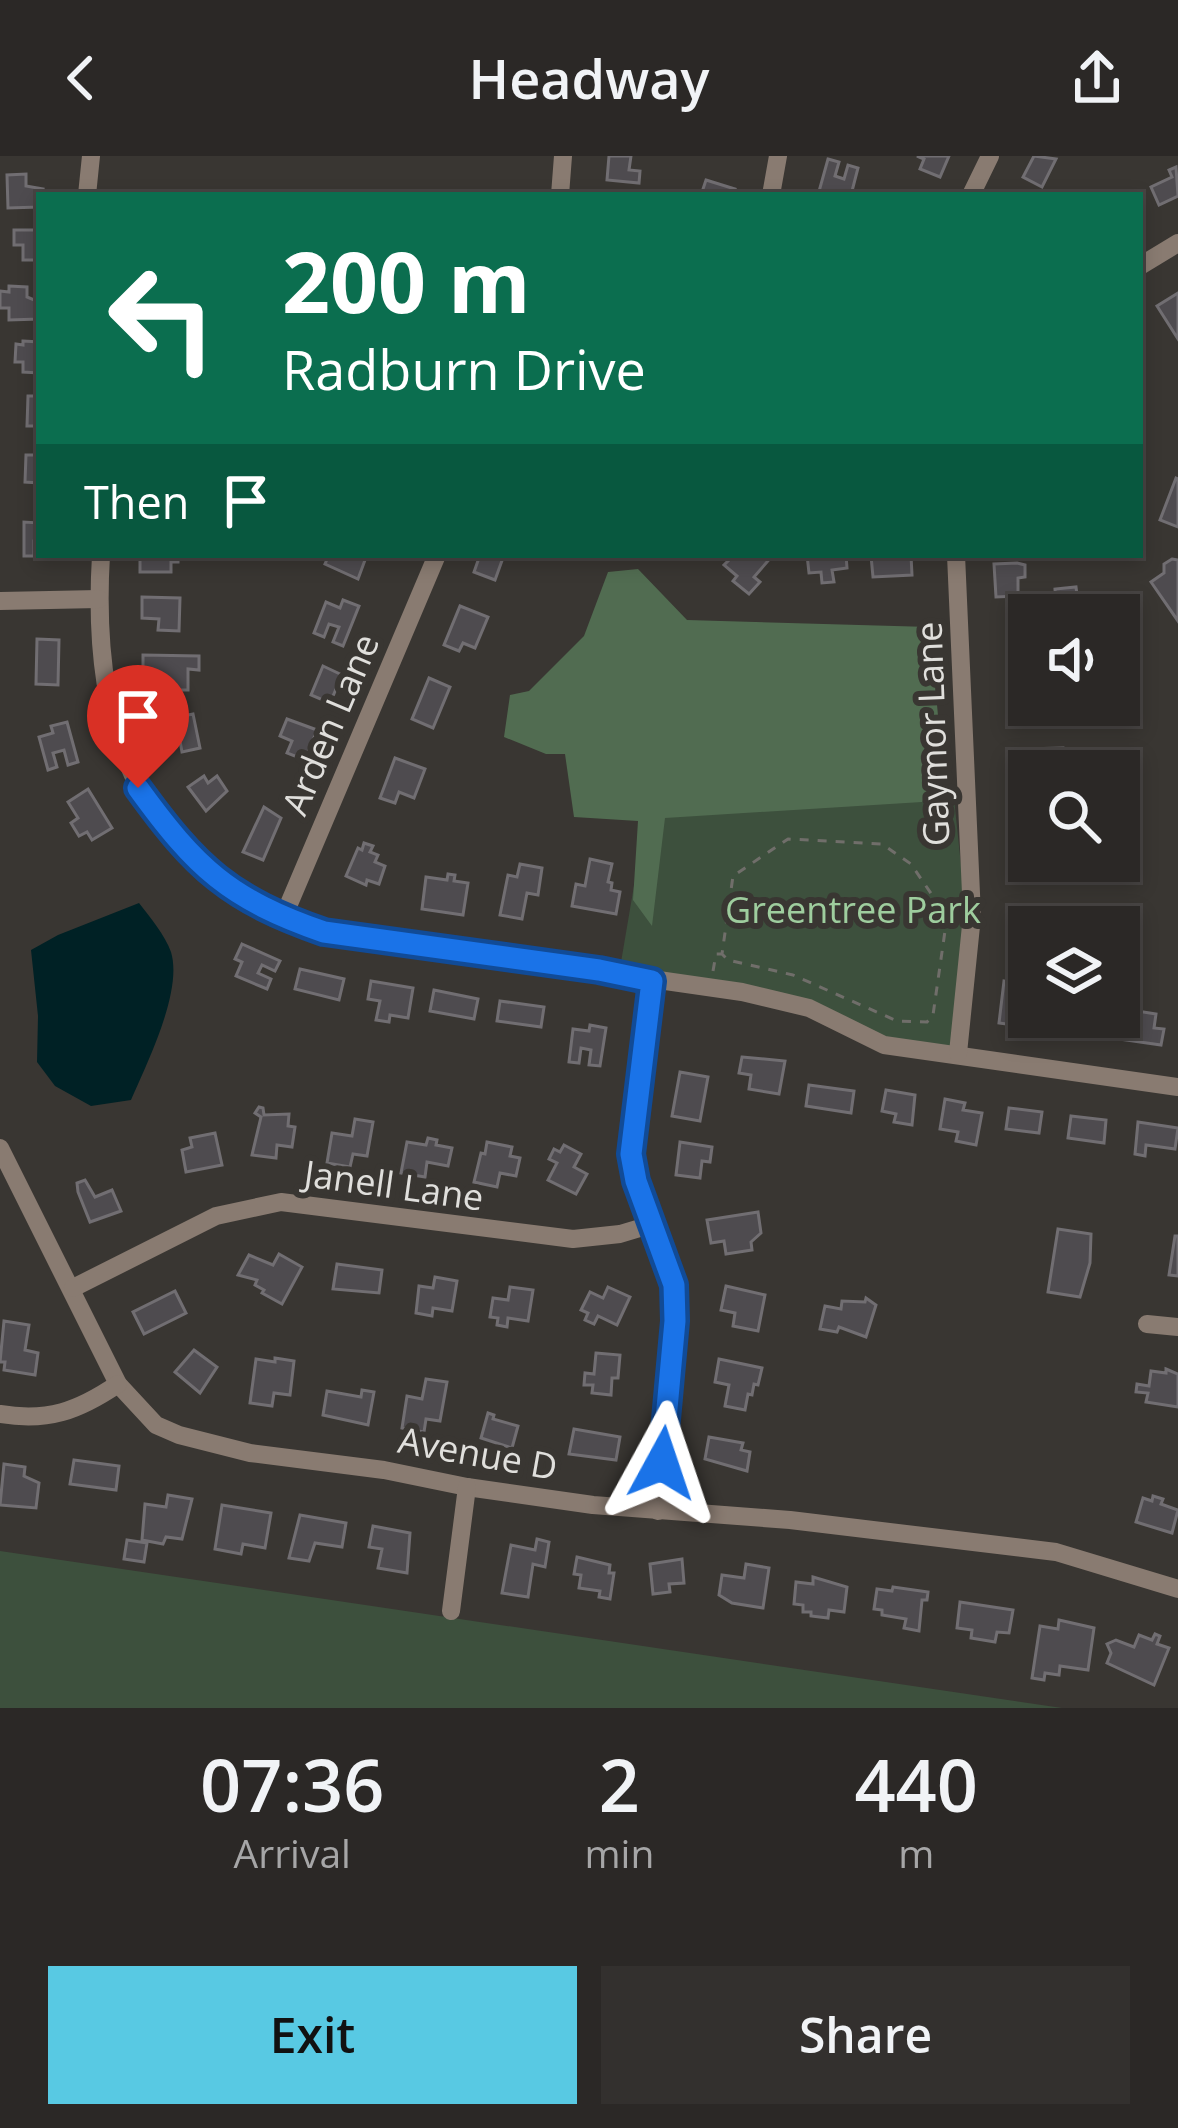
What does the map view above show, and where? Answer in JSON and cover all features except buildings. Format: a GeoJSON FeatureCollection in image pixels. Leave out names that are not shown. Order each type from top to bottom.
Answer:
{"type":"FeatureCollection","features":[{"type":"Feature","properties":{"kind":"street"},"geometry":{"type":"LineString","coordinates":[[87,192],[91,156]]}},
{"type":"Feature","properties":{"kind":"street"},"geometry":{"type":"LineString","coordinates":[[560,192],[563,156]]}},
{"type":"Feature","properties":{"kind":"street"},"geometry":{"type":"LineString","coordinates":[[772,192],[778,156]]}},
{"type":"Feature","properties":{"kind":"street"},"geometry":{"type":"LineString","coordinates":[[972,192],[990,156]]}},
{"type":"Feature","properties":{"kind":"street"},"geometry":{"type":"LineString","coordinates":[[1143,264],[1178,243]]}},
{"type":"Feature","properties":{"kind":"street"},"geometry":{"type":"LineString","coordinates":[[101,558],[98,599],[106,700],[138,788],[202,868],[284,918],[324,932],[599,970],[809,1008],[884,1045],[1178,1087]]}},
{"type":"Feature","properties":{"kind":"street","name":"Arden Lane"},"geometry":{"type":"LineString","coordinates":[[284,918],[436,558]]}},
{"type":"Feature","properties":{"kind":"street","name":"Gaymor Lane"},"geometry":{"type":"LineString","coordinates":[[956,558],[972,916],[958,1053]]}},
{"type":"Feature","properties":{"kind":"street"},"geometry":{"type":"LineString","coordinates":[[0,601],[98,599]]}},
{"type":"Feature","properties":{"kind":"street"},"geometry":{"type":"LineString","coordinates":[[652,981],[631,1154],[650,1225],[666,1259],[674,1303],[658,1511]]}},
{"type":"Feature","properties":{"kind":"street","name":"Avenue D"},"geometry":{"type":"LineString","coordinates":[[0,1148],[118,1384],[156,1425],[250,1454],[384,1470],[467,1487],[1056,1552],[1178,1589]]}},
{"type":"Feature","properties":{"kind":"street","name":"Janell Lane"},"geometry":{"type":"LineString","coordinates":[[73,1288],[216,1216],[281,1202],[573,1239],[650,1225]]}},
{"type":"Feature","properties":{"kind":"street"},"geometry":{"type":"LineString","coordinates":[[1147,1324],[1178,1327]]}},
{"type":"Feature","properties":{"kind":"street"},"geometry":{"type":"LineString","coordinates":[[0,1414],[63,1415],[118,1384]]}},
{"type":"Feature","properties":{"kind":"street"},"geometry":{"type":"LineString","coordinates":[[451,1611],[467,1487]]}},
{"type":"Feature","properties":{"kind":"path"},"geometry":{"type":"LineString","coordinates":[[710,988],[716,954],[722,954],[728,960],[794,975],[897,1021],[927,1022],[933,1015],[947,917],[910,864],[882,844],[788,839],[733,877],[722,954]]}},
{"type":"Feature","properties":{"kind":"green space"},"geometry":{"type":"Polygon","coordinates":[[[638,569],[687,620],[930,627],[942,760],[922,802],[665,818],[652,926],[633,900],[638,821],[574,817],[565,754],[546,754],[504,737],[510,695],[529,691],[584,636],[608,572],[638,569]]]}},
{"type":"Feature","properties":{"kind":"green space","name":"Greentree Park"},"geometry":{"type":"Polygon","coordinates":[[[953,789],[966,913],[952,1047],[884,1045],[809,1008],[619,974],[646,815],[953,789]]]}},
{"type":"Feature","properties":{"kind":"green space"},"geometry":{"type":"Polygon","coordinates":[[[0,1551],[1062,1708],[0,1708],[0,1551]]]}},
{"type":"Feature","properties":{"kind":"water"},"geometry":{"type":"Polygon","coordinates":[[[139,903],[171,952],[168,1006],[131,1100],[91,1106],[55,1086],[37,1062],[31,950],[139,903]]]}},
{"type":"Feature","properties":{"kind":"route"},"geometry":{"type":"LineString","coordinates":[[138,788],[202,868],[284,918],[324,932],[652,981],[631,1154],[650,1225],[674,1285],[662,1463]]}}]}
